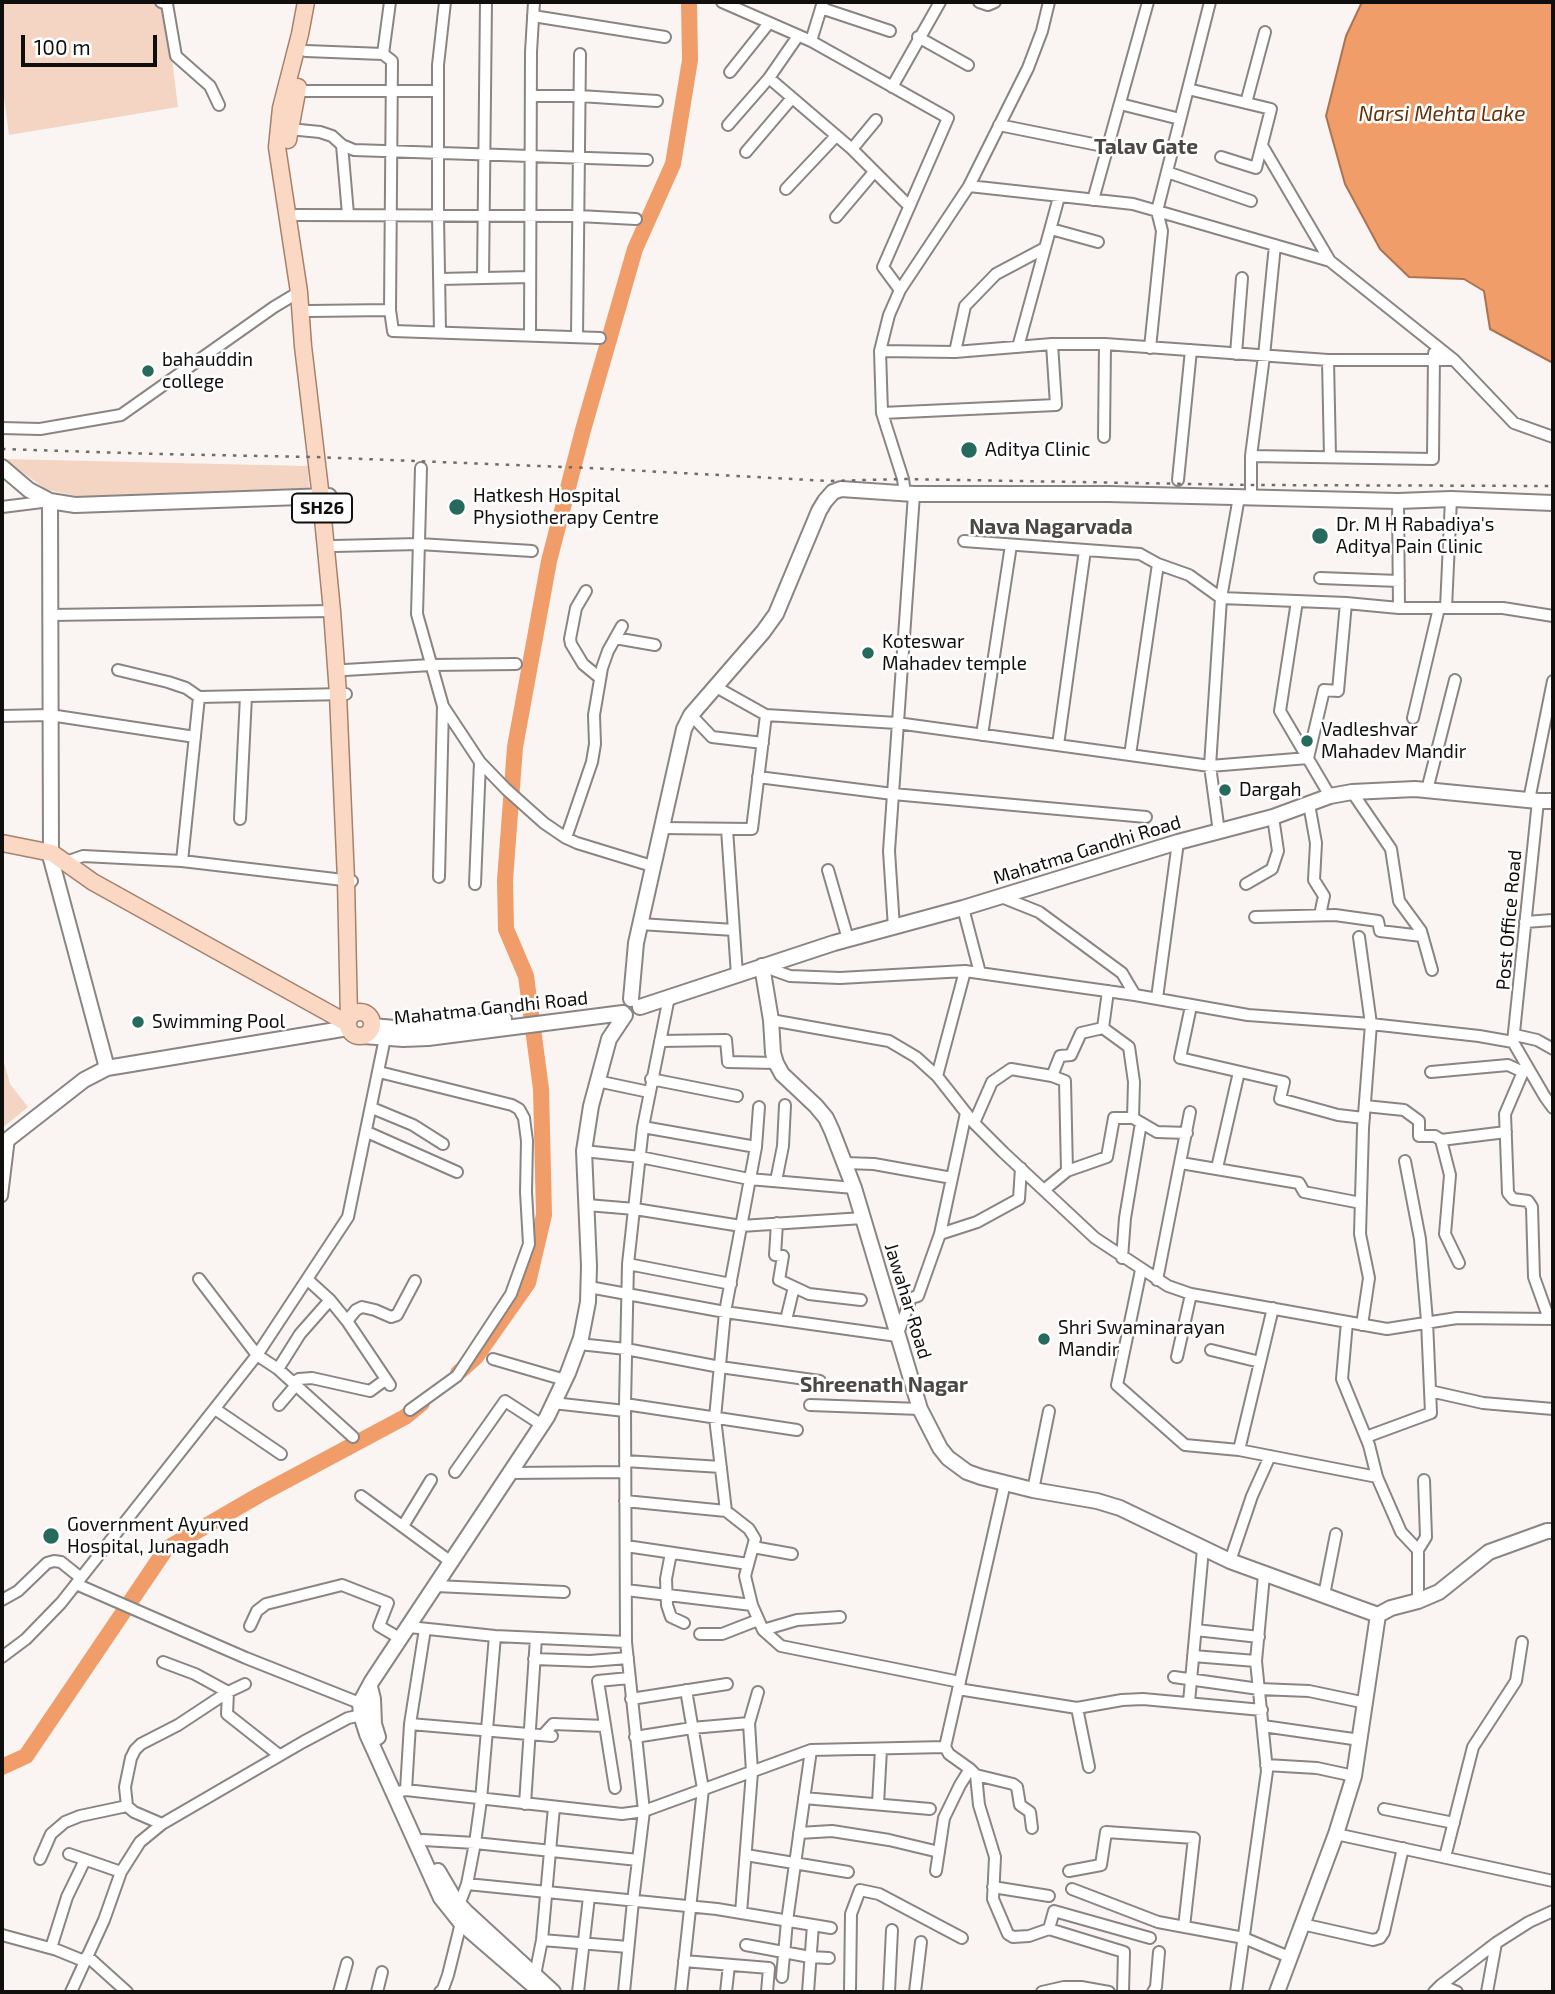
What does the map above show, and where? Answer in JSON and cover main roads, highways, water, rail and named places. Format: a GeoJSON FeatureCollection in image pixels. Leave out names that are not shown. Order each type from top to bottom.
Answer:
{"type":"FeatureCollection","features":[{"type":"Feature","properties":{"kind":"main road","name":"SH26"},"geometry":{"type":"LineString","coordinates":[[306,2],[291,93],[287,149],[309,311],[332,611],[342,694],[353,962],[350,1021]]}},
{"type":"Feature","properties":{"kind":"main road","name":"SH26"},"geometry":{"type":"LineString","coordinates":[[314,2],[306,51],[291,93],[281,108],[278,147],[299,292],[304,360],[334,546],[345,670],[342,694]]}},
{"type":"Feature","properties":{"kind":"main road"},"geometry":{"type":"LineString","coordinates":[[2,843],[58,859],[93,882],[350,1021],[354,1035],[377,1032],[366,1014],[350,1021]]}},
{"type":"Feature","properties":{"kind":"main road"},"geometry":{"type":"LineString","coordinates":[[2,852],[58,859]]}},
{"type":"Feature","properties":{"kind":"water","name":"Narsi Mehta Lake"},"geometry":{"type":"Polygon","coordinates":[[[1362,2],[1553,2],[1553,363],[1490,329],[1484,291],[1464,279],[1409,277],[1380,249],[1345,184],[1326,116],[1346,36],[1362,2]]]}},
{"type":"Feature","properties":{"kind":"waterway"},"geometry":{"type":"LineString","coordinates":[[458,1373],[476,1357],[528,1283],[544,1215],[541,1089],[526,976],[506,929],[505,880],[515,747],[549,561],[583,430],[635,249],[673,164],[690,60],[689,2]]}},
{"type":"Feature","properties":{"kind":"waterway"},"geometry":{"type":"LineString","coordinates":[[2,1767],[26,1756],[166,1549],[261,1494],[405,1417],[422,1403]]}},
{"type":"Feature","properties":{"kind":"railway"},"geometry":{"type":"LineString","coordinates":[[2,449],[315,457],[829,481],[903,479],[1251,485],[1553,486]]}},
{"type":"Feature","properties":{"kind":"place","name":"bahauddin college"},"geometry":{"type":"Point","coordinates":[148,371]}},
{"type":"Feature","properties":{"kind":"place","name":"Aditya Clinic"},"geometry":{"type":"Point","coordinates":[969,450]}},
{"type":"Feature","properties":{"kind":"place","name":"Hatkesh Hospital Physiotherapy Centre"},"geometry":{"type":"Point","coordinates":[457,507]}},
{"type":"Feature","properties":{"kind":"place","name":"Dr. M H Rabadiya's Aditya Pain Clinic"},"geometry":{"type":"Point","coordinates":[1320,536]}},
{"type":"Feature","properties":{"kind":"place","name":"Koteswar Mahadev temple"},"geometry":{"type":"Point","coordinates":[868,653]}},
{"type":"Feature","properties":{"kind":"place","name":"Vadleshvar Mahadev Mandir"},"geometry":{"type":"Point","coordinates":[1307,741]}},
{"type":"Feature","properties":{"kind":"place","name":"Dargah"},"geometry":{"type":"Point","coordinates":[1225,790]}},
{"type":"Feature","properties":{"kind":"place","name":"Swimming Pool"},"geometry":{"type":"Point","coordinates":[138,1022]}},
{"type":"Feature","properties":{"kind":"place","name":"Shri Swaminarayan Mandir"},"geometry":{"type":"Point","coordinates":[1044,1339]}},
{"type":"Feature","properties":{"kind":"place","name":"Government Ayurved Hospital, Junagadh"},"geometry":{"type":"Point","coordinates":[51,1536]}},
{"type":"Feature","properties":{"kind":"district","name":"Talav Gate"},"geometry":{"type":"Point","coordinates":[1146,147]}},
{"type":"Feature","properties":{"kind":"district","name":"Nava Nagarvada"},"geometry":{"type":"Point","coordinates":[1051,527]}},
{"type":"Feature","properties":{"kind":"district","name":"Shreenath Nagar"},"geometry":{"type":"Point","coordinates":[884,1385]}}]}
